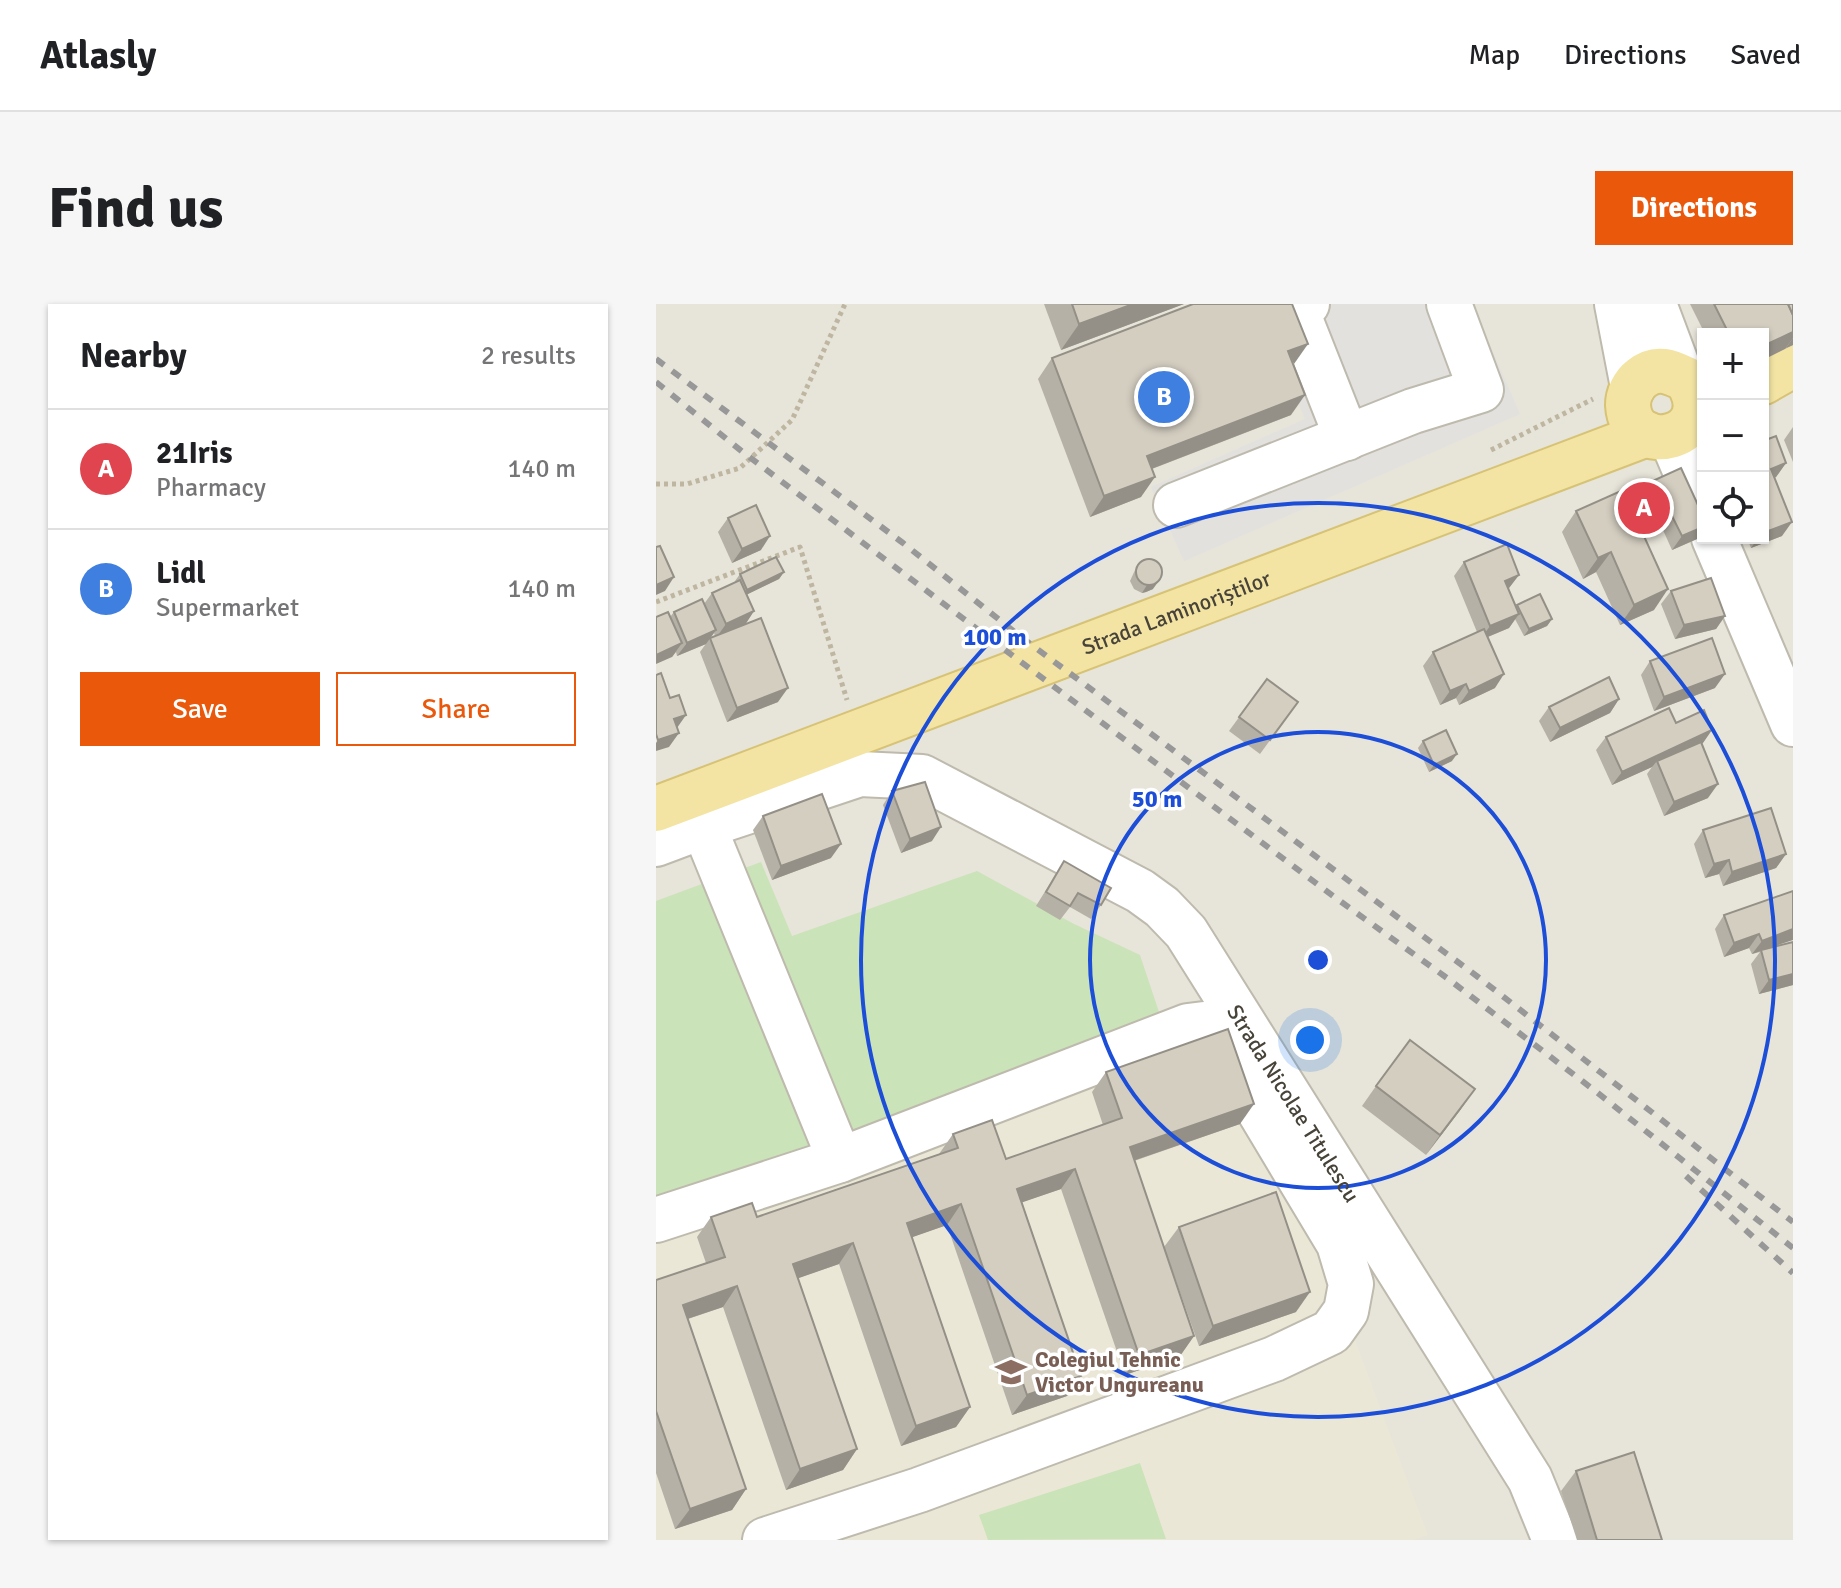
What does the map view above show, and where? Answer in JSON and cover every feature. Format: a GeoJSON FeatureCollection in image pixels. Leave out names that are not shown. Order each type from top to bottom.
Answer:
{"type":"FeatureCollection","features":[{"type":"Feature","properties":{"kind":"main road"},"geometry":{"type":"LineString","coordinates":[[1769,379],[1793,365]]}},
{"type":"Feature","properties":{"kind":"main road","name":"Strada Laminoriștilor"},"geometry":{"type":"LineString","coordinates":[[677,805],[1606,451],[1672,413]]}},
{"type":"Feature","properties":{"kind":"street"},"geometry":{"type":"LineString","coordinates":[[1307,304],[1296,309],[1347,438]]}},
{"type":"Feature","properties":{"kind":"street"},"geometry":{"type":"LineString","coordinates":[[1176,505],[1413,411],[1481,390],[1449,304]]}},
{"type":"Feature","properties":{"kind":"street"},"geometry":{"type":"LineString","coordinates":[[1617,304],[1672,413]]}},
{"type":"Feature","properties":{"kind":"street"},"geometry":{"type":"LineString","coordinates":[[1654,304],[1672,413],[1697,494]]}},
{"type":"Feature","properties":{"kind":"street"},"geometry":{"type":"LineString","coordinates":[[1717,544],[1793,724]]}},
{"type":"Feature","properties":{"kind":"street"},"geometry":{"type":"LineString","coordinates":[[656,844],[677,805],[851,713]]}},
{"type":"Feature","properties":{"kind":"street","name":"Strada Nicolae Titulescu"},"geometry":{"type":"LineString","coordinates":[[677,805],[860,774],[922,777],[1140,891],[1162,907],[1186,932],[1530,1479],[1555,1540]]}},
{"type":"Feature","properties":{"kind":"street"},"geometry":{"type":"LineString","coordinates":[[677,805],[840,1160]]}},
{"type":"Feature","properties":{"kind":"street"},"geometry":{"type":"LineString","coordinates":[[656,1220],[840,1160],[1188,1026],[1204,1024],[1339,1244],[1351,1284],[1346,1311],[1331,1332],[1274,1359],[919,1490],[765,1540]]}},
{"type":"Feature","properties":{"kind":"path"},"geometry":{"type":"LineString","coordinates":[[656,484],[687,484],[740,468],[792,420],[845,304]]}},
{"type":"Feature","properties":{"kind":"path"},"geometry":{"type":"LineString","coordinates":[[656,602],[800,547],[851,713]]}},
{"type":"Feature","properties":{"kind":"shaded area"},"geometry":{"type":"Polygon","coordinates":[[[656,304],[1793,304],[1793,1540],[656,1540],[656,304]]]}},
{"type":"Feature","properties":{"kind":"shaded area"},"geometry":{"type":"Polygon","coordinates":[[[1279,304],[1472,304],[1520,414],[1184,561],[1151,487],[1305,419],[1289,381],[1309,373],[1279,304]]]}},
{"type":"Feature","properties":{"kind":"shaded area","name":"Colegiul Tehnic Victor Ungureanu"},"geometry":{"type":"Polygon","coordinates":[[[1229,1004],[1428,1535],[1413,1540],[656,1540],[656,1209],[1229,1004]]]}},
{"type":"Feature","properties":{"kind":"green space"},"geometry":{"type":"Polygon","coordinates":[[[761,862],[792,936],[977,871],[1074,924],[1140,955],[1164,1027],[656,1209],[656,901],[761,862]]]}},
{"type":"Feature","properties":{"kind":"green space"},"geometry":{"type":"Polygon","coordinates":[[[1140,1463],[1166,1539],[988,1540],[979,1515],[1140,1463]]]}},
{"type":"Feature","properties":{"kind":"building"},"geometry":{"type":"Polygon","coordinates":[[[1072,304],[1133,304],[1079,324],[1072,304]]]}},
{"type":"Feature","properties":{"kind":"building"},"geometry":{"type":"Polygon","coordinates":[[[1193,304],[1292,304],[1308,344],[1288,351],[1305,395],[1147,456],[1155,477],[1104,496],[1052,358],[1193,304]]]}},
{"type":"Feature","properties":{"kind":"building"},"geometry":{"type":"Polygon","coordinates":[[[1714,304],[1788,304],[1793,315],[1793,332],[1769,343],[1769,328],[1726,328],[1714,304]]]}},
{"type":"Feature","properties":{"kind":"building"},"geometry":{"type":"Polygon","coordinates":[[[1776,436],[1786,463],[1771,469],[1792,522],[1769,531],[1769,472],[1769,439],[1776,436]]]}},
{"type":"Feature","properties":{"kind":"building"},"geometry":{"type":"Polygon","coordinates":[[[1681,468],[1697,503],[1697,530],[1682,536],[1667,506],[1647,515],[1635,489],[1681,468]]]}},
{"type":"Feature","properties":{"kind":"building"},"geometry":{"type":"Polygon","coordinates":[[[1623,490],[1668,589],[1634,605],[1611,552],[1598,558],[1576,511],[1623,490]]]}},
{"type":"Feature","properties":{"kind":"building"},"geometry":{"type":"Polygon","coordinates":[[[756,505],[770,536],[742,549],[728,518],[756,505]]]}},
{"type":"Feature","properties":{"kind":"building"},"geometry":{"type":"Polygon","coordinates":[[[1507,544],[1519,575],[1505,581],[1519,614],[1490,626],[1464,562],[1507,544]]]}},
{"type":"Feature","properties":{"kind":"building"},"geometry":{"type":"Polygon","coordinates":[[[660,546],[674,577],[656,585],[656,547],[660,546]]]}},
{"type":"Feature","properties":{"kind":"building"},"geometry":{"type":"Polygon","coordinates":[[[776,557],[784,572],[747,590],[740,574],[776,557]]]}},
{"type":"Feature","properties":{"kind":"building"},"geometry":{"type":"Polygon","coordinates":[[[1149,559],[1158,563],[1162,572],[1158,581],[1149,585],[1140,581],[1136,572],[1140,563],[1149,559]]]}},
{"type":"Feature","properties":{"kind":"building"},"geometry":{"type":"Polygon","coordinates":[[[1711,578],[1725,616],[1684,625],[1671,591],[1711,578]]]}},
{"type":"Feature","properties":{"kind":"building"},"geometry":{"type":"Polygon","coordinates":[[[740,580],[754,611],[726,624],[712,593],[740,580]]]}},
{"type":"Feature","properties":{"kind":"building"},"geometry":{"type":"Polygon","coordinates":[[[1540,594],[1552,619],[1529,629],[1517,605],[1540,594]]]}},
{"type":"Feature","properties":{"kind":"building"},"geometry":{"type":"Polygon","coordinates":[[[702,599],[716,630],[687,643],[674,612],[702,599]]]}},
{"type":"Feature","properties":{"kind":"building"},"geometry":{"type":"Polygon","coordinates":[[[668,612],[682,643],[656,655],[656,617],[668,612]]]}},
{"type":"Feature","properties":{"kind":"building"},"geometry":{"type":"Polygon","coordinates":[[[761,618],[788,688],[737,708],[710,638],[761,618]]]}},
{"type":"Feature","properties":{"kind":"building"},"geometry":{"type":"Polygon","coordinates":[[[1484,629],[1504,674],[1469,691],[1466,684],[1450,691],[1433,652],[1484,629]]]}},
{"type":"Feature","properties":{"kind":"building"},"geometry":{"type":"Polygon","coordinates":[[[1712,638],[1725,674],[1664,697],[1650,661],[1712,638]]]}},
{"type":"Feature","properties":{"kind":"building"},"geometry":{"type":"Polygon","coordinates":[[[661,673],[670,698],[679,695],[686,715],[674,719],[679,733],[658,740],[656,675],[661,673]]]}},
{"type":"Feature","properties":{"kind":"building"},"geometry":{"type":"Polygon","coordinates":[[[1609,677],[1619,699],[1560,728],[1549,707],[1609,677]]]}},
{"type":"Feature","properties":{"kind":"building"},"geometry":{"type":"Polygon","coordinates":[[[1267,679],[1298,702],[1270,740],[1239,717],[1267,679]]]}},
{"type":"Feature","properties":{"kind":"building"},"geometry":{"type":"Polygon","coordinates":[[[1669,708],[1676,723],[1704,710],[1712,730],[1622,772],[1606,737],[1669,708]]]}},
{"type":"Feature","properties":{"kind":"building"},"geometry":{"type":"Polygon","coordinates":[[[1446,730],[1457,754],[1434,765],[1423,741],[1446,730]]]}},
{"type":"Feature","properties":{"kind":"building"},"geometry":{"type":"Polygon","coordinates":[[[1701,742],[1718,784],[1674,802],[1657,761],[1701,742]]]}},
{"type":"Feature","properties":{"kind":"building"},"geometry":{"type":"Polygon","coordinates":[[[925,782],[941,827],[910,839],[892,791],[925,782]]]}},
{"type":"Feature","properties":{"kind":"building"},"geometry":{"type":"Polygon","coordinates":[[[822,794],[841,844],[781,866],[763,816],[822,794]]]}},
{"type":"Feature","properties":{"kind":"building"},"geometry":{"type":"Polygon","coordinates":[[[1771,808],[1786,854],[1732,872],[1729,860],[1714,864],[1703,830],[1771,808]]]}},
{"type":"Feature","properties":{"kind":"building"},"geometry":{"type":"Polygon","coordinates":[[[1064,861],[1111,888],[1101,905],[1078,893],[1070,906],[1046,892],[1064,861]]]}},
{"type":"Feature","properties":{"kind":"building"},"geometry":{"type":"Polygon","coordinates":[[[1793,891],[1793,929],[1762,941],[1759,934],[1734,943],[1724,915],[1793,891]]]}},
{"type":"Feature","properties":{"kind":"building"},"geometry":{"type":"Polygon","coordinates":[[[1793,942],[1793,974],[1769,980],[1761,950],[1793,942]]]}},
{"type":"Feature","properties":{"kind":"building","name":"Colegiul Tehnic Victor Ungureanu"},"geometry":{"type":"Polygon","coordinates":[[[1228,1029],[1254,1104],[1130,1147],[1194,1336],[1139,1355],[1075,1169],[1017,1189],[1081,1376],[1027,1395],[961,1204],[907,1223],[970,1407],[916,1426],[853,1243],[793,1264],[857,1449],[800,1469],[737,1286],[683,1305],[746,1489],[690,1509],[656,1411],[656,1280],[725,1257],[711,1217],[752,1203],[757,1217],[958,1148],[953,1134],[992,1120],[1006,1159],[1122,1118],[1106,1072],[1228,1029]]]}},
{"type":"Feature","properties":{"kind":"building"},"geometry":{"type":"Polygon","coordinates":[[[1410,1040],[1475,1089],[1440,1135],[1376,1086],[1410,1040]]]}},
{"type":"Feature","properties":{"kind":"building"},"geometry":{"type":"Polygon","coordinates":[[[1276,1192],[1310,1292],[1213,1326],[1179,1227],[1276,1192]]]}},
{"type":"Feature","properties":{"kind":"building"},"geometry":{"type":"Polygon","coordinates":[[[1634,1452],[1662,1540],[1597,1540],[1576,1471],[1634,1452]]]}},
{"type":"Feature","properties":{"kind":"railway"},"geometry":{"type":"LineString","coordinates":[[656,359],[903,543],[1021,637],[1478,977],[1793,1222]]}},
{"type":"Feature","properties":{"kind":"railway"},"geometry":{"type":"LineString","coordinates":[[656,382],[744,453],[1001,647],[1447,978],[1793,1248]]}},
{"type":"Feature","properties":{"kind":"railway"},"geometry":{"type":"LineString","coordinates":[[1686,1176],[1793,1273]]}},
{"type":"Feature","properties":{"kind":"place","name":"Lidl"},"geometry":{"type":"Point","coordinates":[1164,397]}},
{"type":"Feature","properties":{"kind":"place","name":"21Iris"},"geometry":{"type":"Point","coordinates":[1644,508]}},
{"type":"Feature","properties":{"kind":"place","name":"Colegiul Tehnic Victor Ungureanu"},"geometry":{"type":"Point","coordinates":[1011,1372]}}]}
